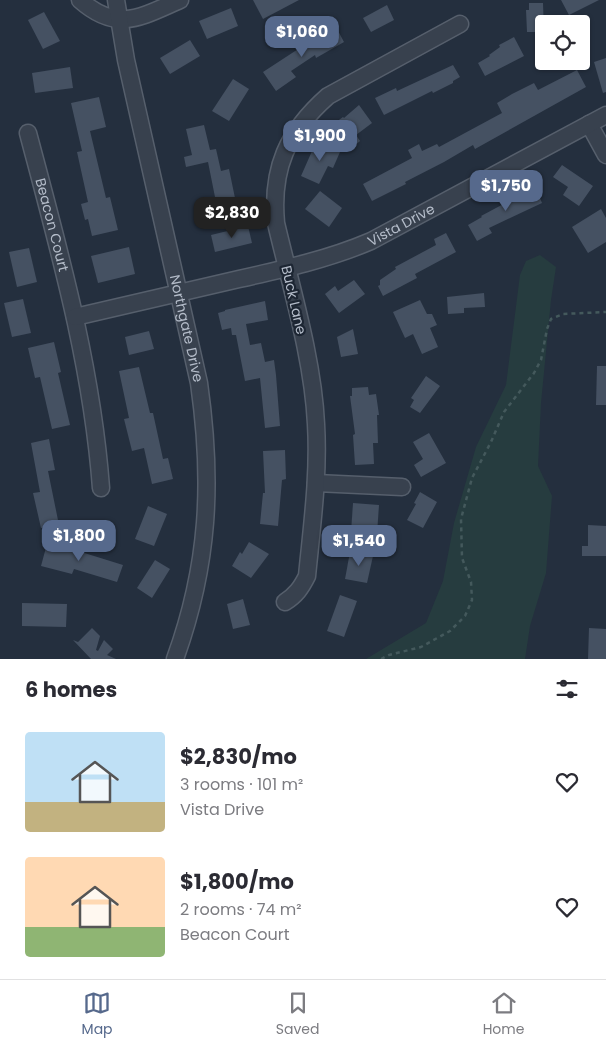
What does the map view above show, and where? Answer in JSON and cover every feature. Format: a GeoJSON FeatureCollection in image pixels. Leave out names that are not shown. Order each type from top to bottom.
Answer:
{"type":"FeatureCollection","features":[{"type":"Feature","properties":{"kind":"street"},"geometry":{"type":"LineString","coordinates":[[80,0],[104,17],[118,19],[146,14],[180,0]]}},
{"type":"Feature","properties":{"kind":"street","name":"Northgate Drive"},"geometry":{"type":"LineString","coordinates":[[116,0],[118,19],[199,383],[205,423],[208,463],[204,542],[196,589],[185,631],[175,659]]}},
{"type":"Feature","properties":{"kind":"street","name":"Buck Lane"},"geometry":{"type":"LineString","coordinates":[[286,602],[302,587],[307,576],[316,483],[316,423],[312,385],[276,223],[274,203],[280,164],[300,124],[312,109],[338,90],[460,24]]}},
{"type":"Feature","properties":{"kind":"street","name":"Vista Drive"},"geometry":{"type":"LineString","coordinates":[[179,293],[329,257],[371,240],[606,115]]}},
{"type":"Feature","properties":{"kind":"street"},"geometry":{"type":"LineString","coordinates":[[589,124],[606,155]]}},
{"type":"Feature","properties":{"kind":"street","name":"Beacon Court"},"geometry":{"type":"LineString","coordinates":[[28,133],[75,316],[90,388],[98,439],[101,488]]}},
{"type":"Feature","properties":{"kind":"street"},"geometry":{"type":"LineString","coordinates":[[75,316],[179,293]]}},
{"type":"Feature","properties":{"kind":"street"},"geometry":{"type":"LineString","coordinates":[[316,483],[402,487]]}},
{"type":"Feature","properties":{"kind":"path"},"geometry":{"type":"LineString","coordinates":[[381,659],[420,647],[450,631],[465,616],[472,600],[471,582],[462,558],[461,519],[472,478],[504,412],[534,373],[541,360],[547,329],[551,319],[563,314],[606,312]]}},
{"type":"Feature","properties":{"kind":"green space"},"geometry":{"type":"Polygon","coordinates":[[[540,255],[556,267],[541,403],[538,466],[552,496],[546,573],[530,626],[525,659],[366,659],[426,623],[443,581],[454,523],[476,447],[506,385],[520,275],[526,261],[540,255]]]}},
{"type":"Feature","properties":{"kind":"building"},"geometry":{"type":"Polygon","coordinates":[[[253,0],[299,0],[263,19],[253,0]]]}},
{"type":"Feature","properties":{"kind":"building"},"geometry":{"type":"Polygon","coordinates":[[[561,0],[599,0],[569,15],[561,0]]]}},
{"type":"Feature","properties":{"kind":"building"},"geometry":{"type":"Polygon","coordinates":[[[529,3],[543,3],[543,15],[535,15],[535,32],[527,32],[526,10],[529,10],[529,3]]]}},
{"type":"Feature","properties":{"kind":"building"},"geometry":{"type":"Polygon","coordinates":[[[387,5],[394,20],[371,32],[363,18],[387,5]]]}},
{"type":"Feature","properties":{"kind":"building"},"geometry":{"type":"Polygon","coordinates":[[[231,8],[238,26],[207,39],[199,21],[231,8]]]}},
{"type":"Feature","properties":{"kind":"building"},"geometry":{"type":"Polygon","coordinates":[[[44,12],[60,41],[43,49],[28,20],[44,12]]]}},
{"type":"Feature","properties":{"kind":"building"},"geometry":{"type":"Polygon","coordinates":[[[336,27],[344,42],[316,58],[315,55],[291,71],[296,77],[276,91],[263,72],[312,40],[336,27]]]}},
{"type":"Feature","properties":{"kind":"building"},"geometry":{"type":"Polygon","coordinates":[[[514,37],[524,56],[485,76],[478,63],[490,56],[500,47],[499,45],[514,37]]]}},
{"type":"Feature","properties":{"kind":"building"},"geometry":{"type":"Polygon","coordinates":[[[190,40],[200,56],[170,74],[160,58],[190,40]]]}},
{"type":"Feature","properties":{"kind":"building"},"geometry":{"type":"Polygon","coordinates":[[[606,58],[606,92],[603,93],[594,62],[606,58]]]}},
{"type":"Feature","properties":{"kind":"building"},"geometry":{"type":"Polygon","coordinates":[[[453,65],[460,77],[453,81],[453,83],[433,93],[432,91],[384,115],[375,98],[396,88],[397,91],[453,65]]]}},
{"type":"Feature","properties":{"kind":"building"},"geometry":{"type":"Polygon","coordinates":[[[70,67],[73,88],[35,93],[32,73],[70,67]]]}},
{"type":"Feature","properties":{"kind":"building"},"geometry":{"type":"Polygon","coordinates":[[[577,70],[586,87],[475,149],[473,145],[405,182],[406,184],[372,201],[363,184],[412,158],[408,150],[419,144],[422,151],[437,144],[439,147],[502,113],[497,103],[512,94],[534,83],[538,90],[577,70]]]}},
{"type":"Feature","properties":{"kind":"building"},"geometry":{"type":"Polygon","coordinates":[[[233,79],[249,89],[229,121],[212,111],[233,79]]]}},
{"type":"Feature","properties":{"kind":"building"},"geometry":{"type":"Polygon","coordinates":[[[99,97],[106,127],[90,131],[106,198],[110,197],[118,230],[92,236],[88,219],[85,220],[81,204],[88,202],[77,152],[82,151],[71,103],[99,97]]]}},
{"type":"Feature","properties":{"kind":"building"},"geometry":{"type":"Polygon","coordinates":[[[359,105],[372,123],[356,135],[360,141],[352,148],[332,125],[344,118],[359,105]]]}},
{"type":"Feature","properties":{"kind":"building"},"geometry":{"type":"Polygon","coordinates":[[[204,125],[210,150],[216,149],[221,171],[229,169],[235,198],[216,202],[208,162],[186,167],[184,157],[192,155],[186,129],[204,125]]]}},
{"type":"Feature","properties":{"kind":"building"},"geometry":{"type":"Polygon","coordinates":[[[316,142],[340,152],[333,168],[328,166],[319,184],[301,176],[316,142]]]}},
{"type":"Feature","properties":{"kind":"building"},"geometry":{"type":"Polygon","coordinates":[[[562,165],[593,186],[579,206],[563,195],[568,187],[553,177],[562,165]]]}},
{"type":"Feature","properties":{"kind":"building"},"geometry":{"type":"Polygon","coordinates":[[[535,186],[542,203],[489,228],[492,233],[477,241],[468,225],[513,199],[511,195],[535,186]]]}},
{"type":"Feature","properties":{"kind":"building"},"geometry":{"type":"Polygon","coordinates":[[[320,191],[342,208],[329,227],[305,209],[320,191]]]}},
{"type":"Feature","properties":{"kind":"building"},"geometry":{"type":"Polygon","coordinates":[[[601,209],[606,218],[606,242],[588,253],[572,227],[601,209]]]}},
{"type":"Feature","properties":{"kind":"building"},"geometry":{"type":"Polygon","coordinates":[[[248,226],[252,243],[215,252],[211,235],[248,226]]]}},
{"type":"Feature","properties":{"kind":"building"},"geometry":{"type":"Polygon","coordinates":[[[446,233],[456,252],[415,274],[417,278],[383,296],[378,286],[380,285],[380,280],[396,269],[395,267],[436,245],[434,239],[446,233]]]}},
{"type":"Feature","properties":{"kind":"building"},"geometry":{"type":"Polygon","coordinates":[[[129,247],[135,274],[98,283],[91,256],[129,247]]]}},
{"type":"Feature","properties":{"kind":"building"},"geometry":{"type":"Polygon","coordinates":[[[29,248],[37,282],[17,287],[9,252],[29,248]]]}},
{"type":"Feature","properties":{"kind":"building"},"geometry":{"type":"Polygon","coordinates":[[[354,280],[365,294],[339,313],[325,294],[335,286],[338,291],[354,280]]]}},
{"type":"Feature","properties":{"kind":"building"},"geometry":{"type":"Polygon","coordinates":[[[484,293],[485,307],[464,308],[464,313],[448,314],[447,297],[484,293]]]}},
{"type":"Feature","properties":{"kind":"building"},"geometry":{"type":"Polygon","coordinates":[[[23,299],[31,333],[12,337],[4,303],[23,299]]]}},
{"type":"Feature","properties":{"kind":"building"},"geometry":{"type":"Polygon","coordinates":[[[420,300],[427,314],[432,314],[437,325],[430,328],[438,347],[422,354],[413,334],[405,338],[393,312],[420,300]]]}},
{"type":"Feature","properties":{"kind":"building"},"geometry":{"type":"Polygon","coordinates":[[[265,301],[268,320],[246,324],[250,345],[261,343],[265,362],[274,360],[280,426],[265,428],[260,378],[245,381],[236,335],[232,335],[231,328],[222,330],[218,313],[265,301]]]}},
{"type":"Feature","properties":{"kind":"building"},"geometry":{"type":"Polygon","coordinates":[[[353,329],[358,354],[341,357],[337,337],[353,329]]]}},
{"type":"Feature","properties":{"kind":"building"},"geometry":{"type":"Polygon","coordinates":[[[149,331],[154,349],[129,355],[125,337],[149,331]]]}},
{"type":"Feature","properties":{"kind":"building"},"geometry":{"type":"Polygon","coordinates":[[[54,342],[61,372],[58,373],[70,425],[52,429],[40,377],[35,378],[28,348],[54,342]]]}},
{"type":"Feature","properties":{"kind":"building"},"geometry":{"type":"Polygon","coordinates":[[[597,366],[606,366],[606,405],[596,405],[597,366]]]}},
{"type":"Feature","properties":{"kind":"building"},"geometry":{"type":"Polygon","coordinates":[[[139,367],[150,413],[153,413],[163,459],[168,458],[173,479],[152,484],[144,448],[132,451],[124,419],[129,418],[119,371],[139,367]]]}},
{"type":"Feature","properties":{"kind":"building"},"geometry":{"type":"Polygon","coordinates":[[[426,376],[440,386],[420,413],[410,407],[414,400],[411,398],[426,376]]]}},
{"type":"Feature","properties":{"kind":"building"},"geometry":{"type":"Polygon","coordinates":[[[368,387],[369,395],[376,394],[379,415],[377,415],[378,443],[373,443],[374,464],[355,465],[353,435],[355,434],[350,396],[352,396],[352,388],[368,387]]]}},
{"type":"Feature","properties":{"kind":"building"},"geometry":{"type":"Polygon","coordinates":[[[429,433],[446,463],[421,477],[414,465],[423,459],[413,442],[429,433]]]}},
{"type":"Feature","properties":{"kind":"building"},"geometry":{"type":"Polygon","coordinates":[[[49,439],[55,470],[48,471],[59,525],[41,528],[33,493],[40,492],[31,443],[49,439]]]}},
{"type":"Feature","properties":{"kind":"building"},"geometry":{"type":"Polygon","coordinates":[[[285,450],[286,479],[282,480],[278,526],[260,524],[263,493],[265,493],[263,451],[285,450]]]}},
{"type":"Feature","properties":{"kind":"building"},"geometry":{"type":"Polygon","coordinates":[[[420,492],[437,502],[423,528],[407,520],[420,492]]]}},
{"type":"Feature","properties":{"kind":"building"},"geometry":{"type":"Polygon","coordinates":[[[353,503],[379,505],[377,534],[351,532],[353,503]]]}},
{"type":"Feature","properties":{"kind":"building"},"geometry":{"type":"Polygon","coordinates":[[[148,506],[167,514],[154,546],[135,539],[148,506]]]}},
{"type":"Feature","properties":{"kind":"building"},"geometry":{"type":"Polygon","coordinates":[[[588,525],[606,526],[606,556],[582,556],[582,546],[588,546],[588,525]]]}},
{"type":"Feature","properties":{"kind":"building"},"geometry":{"type":"Polygon","coordinates":[[[48,540],[79,548],[78,551],[123,565],[117,582],[74,569],[72,574],[41,566],[48,540]]]}},
{"type":"Feature","properties":{"kind":"building"},"geometry":{"type":"Polygon","coordinates":[[[249,542],[269,554],[251,578],[232,566],[240,552],[242,554],[249,542]]]}},
{"type":"Feature","properties":{"kind":"building"},"geometry":{"type":"Polygon","coordinates":[[[350,552],[373,556],[367,583],[345,579],[350,552]]]}},
{"type":"Feature","properties":{"kind":"building"},"geometry":{"type":"Polygon","coordinates":[[[155,560],[170,569],[152,598],[137,588],[155,560]]]}},
{"type":"Feature","properties":{"kind":"building"},"geometry":{"type":"Polygon","coordinates":[[[340,595],[357,601],[344,637],[327,631],[340,595]]]}},
{"type":"Feature","properties":{"kind":"building"},"geometry":{"type":"Polygon","coordinates":[[[243,599],[250,625],[233,629],[227,604],[243,599]]]}},
{"type":"Feature","properties":{"kind":"building"},"geometry":{"type":"Polygon","coordinates":[[[22,603],[67,604],[66,627],[22,626],[22,603]]]}},
{"type":"Feature","properties":{"kind":"building"},"geometry":{"type":"Polygon","coordinates":[[[92,628],[100,636],[96,650],[98,651],[104,640],[113,649],[107,655],[116,659],[91,659],[73,640],[78,642],[92,628]]]}},
{"type":"Feature","properties":{"kind":"building"},"geometry":{"type":"Polygon","coordinates":[[[589,628],[606,629],[606,659],[588,659],[589,628]]]}}]}
